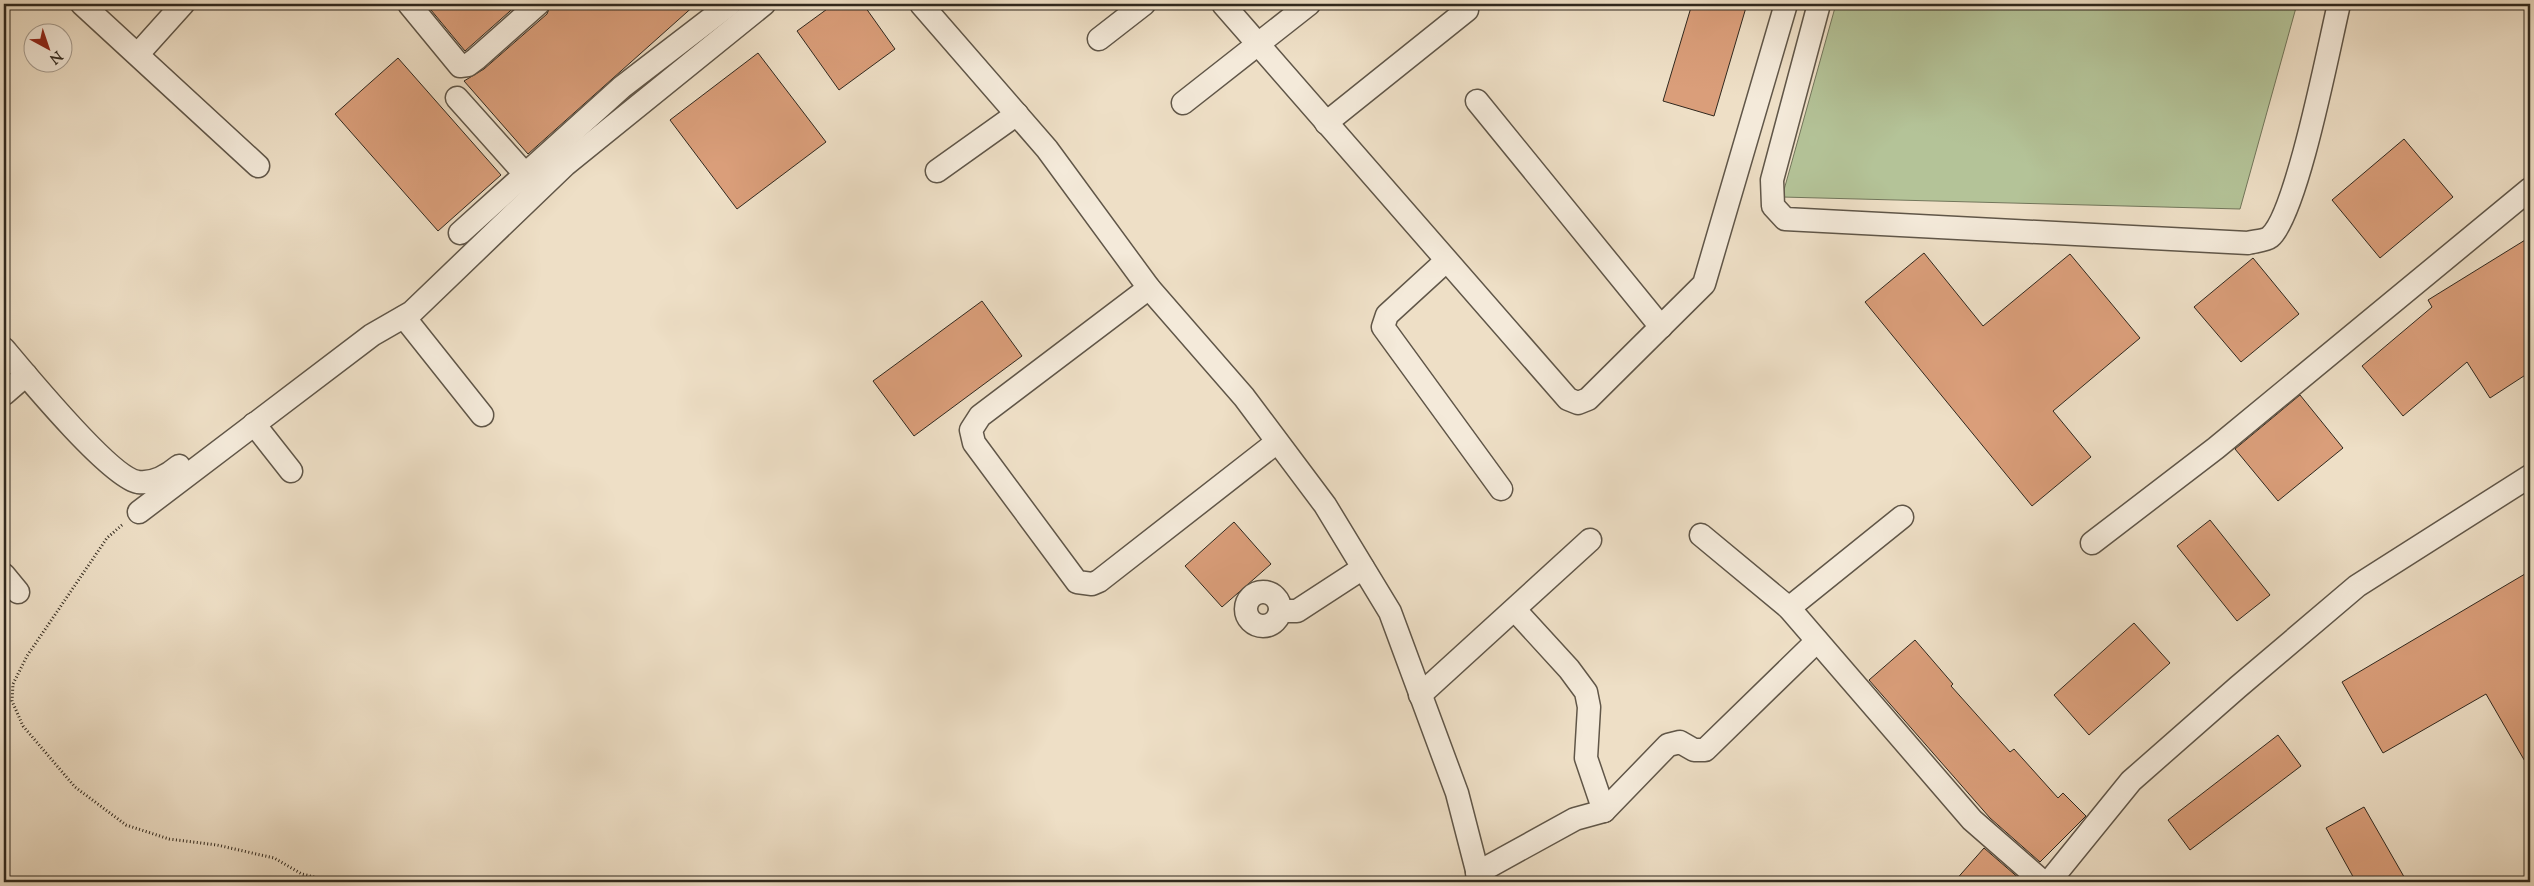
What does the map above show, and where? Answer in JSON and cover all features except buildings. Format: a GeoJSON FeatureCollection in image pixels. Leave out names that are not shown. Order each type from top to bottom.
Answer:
{"type":"FeatureCollection","features":[{"type":"Feature","properties":{"kind":"street"},"geometry":{"type":"LineString","coordinates":[[82,4],[258,166]]}},
{"type":"Feature","properties":{"kind":"street"},"geometry":{"type":"LineString","coordinates":[[138,54],[183,4]]}},
{"type":"Feature","properties":{"kind":"street"},"geometry":{"type":"LineString","coordinates":[[409,4],[460,66],[468,65],[476,59],[538,4]]}},
{"type":"Feature","properties":{"kind":"street"},"geometry":{"type":"LineString","coordinates":[[460,233],[622,88],[730,4]]}},
{"type":"Feature","properties":{"kind":"street"},"geometry":{"type":"LineString","coordinates":[[139,512],[372,335],[412,312],[565,165],[764,4]]}},
{"type":"Feature","properties":{"kind":"street"},"geometry":{"type":"LineString","coordinates":[[921,4],[1047,149],[1149,288],[1244,397],[1325,505],[1390,612],[1456,793],[1479,878],[1575,819],[1604,811],[1668,746],[1680,742],[1694,750],[1705,750],[1817,641]]}},
{"type":"Feature","properties":{"kind":"street"},"geometry":{"type":"LineString","coordinates":[[1099,39],[1144,4]]}},
{"type":"Feature","properties":{"kind":"street"},"geometry":{"type":"LineString","coordinates":[[1224,4],[1568,399],[1578,403],[1588,399],[1704,284],[1786,4]]}},
{"type":"Feature","properties":{"kind":"street"},"geometry":{"type":"LineString","coordinates":[[1183,103],[1309,4]]}},
{"type":"Feature","properties":{"kind":"street"},"geometry":{"type":"LineString","coordinates":[[1819,4],[1772,180],[1773,206],[1785,219],[2248,243],[2269,238],[2280,225],[2294,192],[2339,4]]}},
{"type":"Feature","properties":{"kind":"street"},"geometry":{"type":"LineString","coordinates":[[1326,123],[1467,10]]}},
{"type":"Feature","properties":{"kind":"street"},"geometry":{"type":"LineString","coordinates":[[457,98],[525,174]]}},
{"type":"Feature","properties":{"kind":"street"},"geometry":{"type":"LineString","coordinates":[[1476,101],[1661,327]]}},
{"type":"Feature","properties":{"kind":"street"},"geometry":{"type":"LineString","coordinates":[[937,171],[1017,114]]}},
{"type":"Feature","properties":{"kind":"street"},"geometry":{"type":"LineString","coordinates":[[2092,542],[2216,448],[2530,189]]}},
{"type":"Feature","properties":{"kind":"street"},"geometry":{"type":"LineString","coordinates":[[1446,261],[1387,315],[1383,327],[1501,489]]}},
{"type":"Feature","properties":{"kind":"street"},"geometry":{"type":"LineString","coordinates":[[1149,288],[980,416],[971,430],[974,443],[1078,582],[1092,584],[1099,580],[1277,442]]}},
{"type":"Feature","properties":{"kind":"street"},"geometry":{"type":"LineString","coordinates":[[4,349],[118,473],[136,482],[151,482],[168,475],[373,318],[383,316],[400,319],[482,415]]}},
{"type":"Feature","properties":{"kind":"street"},"geometry":{"type":"LineString","coordinates":[[4,394],[26,375]]}},
{"type":"Feature","properties":{"kind":"street"},"geometry":{"type":"LineString","coordinates":[[254,424],[291,471]]}},
{"type":"Feature","properties":{"kind":"street"},"geometry":{"type":"LineString","coordinates":[[2049,882],[2131,781],[2357,586],[2530,476]]}},
{"type":"Feature","properties":{"kind":"street"},"geometry":{"type":"LineString","coordinates":[[1789,608],[1902,517]]}},
{"type":"Feature","properties":{"kind":"street"},"geometry":{"type":"LineString","coordinates":[[1701,535],[1789,608],[1972,820],[2043,882]]}},
{"type":"Feature","properties":{"kind":"street"},"geometry":{"type":"LineString","coordinates":[[1420,695],[1590,540]]}},
{"type":"Feature","properties":{"kind":"street"},"geometry":{"type":"LineString","coordinates":[[1280,611],[1297,611],[1363,568]]}},
{"type":"Feature","properties":{"kind":"street"},"geometry":{"type":"LineString","coordinates":[[4,575],[18,592]]}},
{"type":"Feature","properties":{"kind":"street"},"geometry":{"type":"LineString","coordinates":[[1515,610],[1569,669],[1586,692],[1589,707],[1586,758],[1604,811]]}},
{"type":"Feature","properties":{"kind":"path"},"geometry":{"type":"LineString","coordinates":[[139,512],[107,538],[27,656],[13,684],[12,701],[23,726],[75,787],[126,825],[169,839],[217,845],[274,858],[302,874],[334,882]]}},
{"type":"Feature","properties":{"kind":"green space"},"geometry":{"type":"Polygon","coordinates":[[[1836,4],[2297,4],[2240,209],[1782,197],[1836,4]]]}}]}
